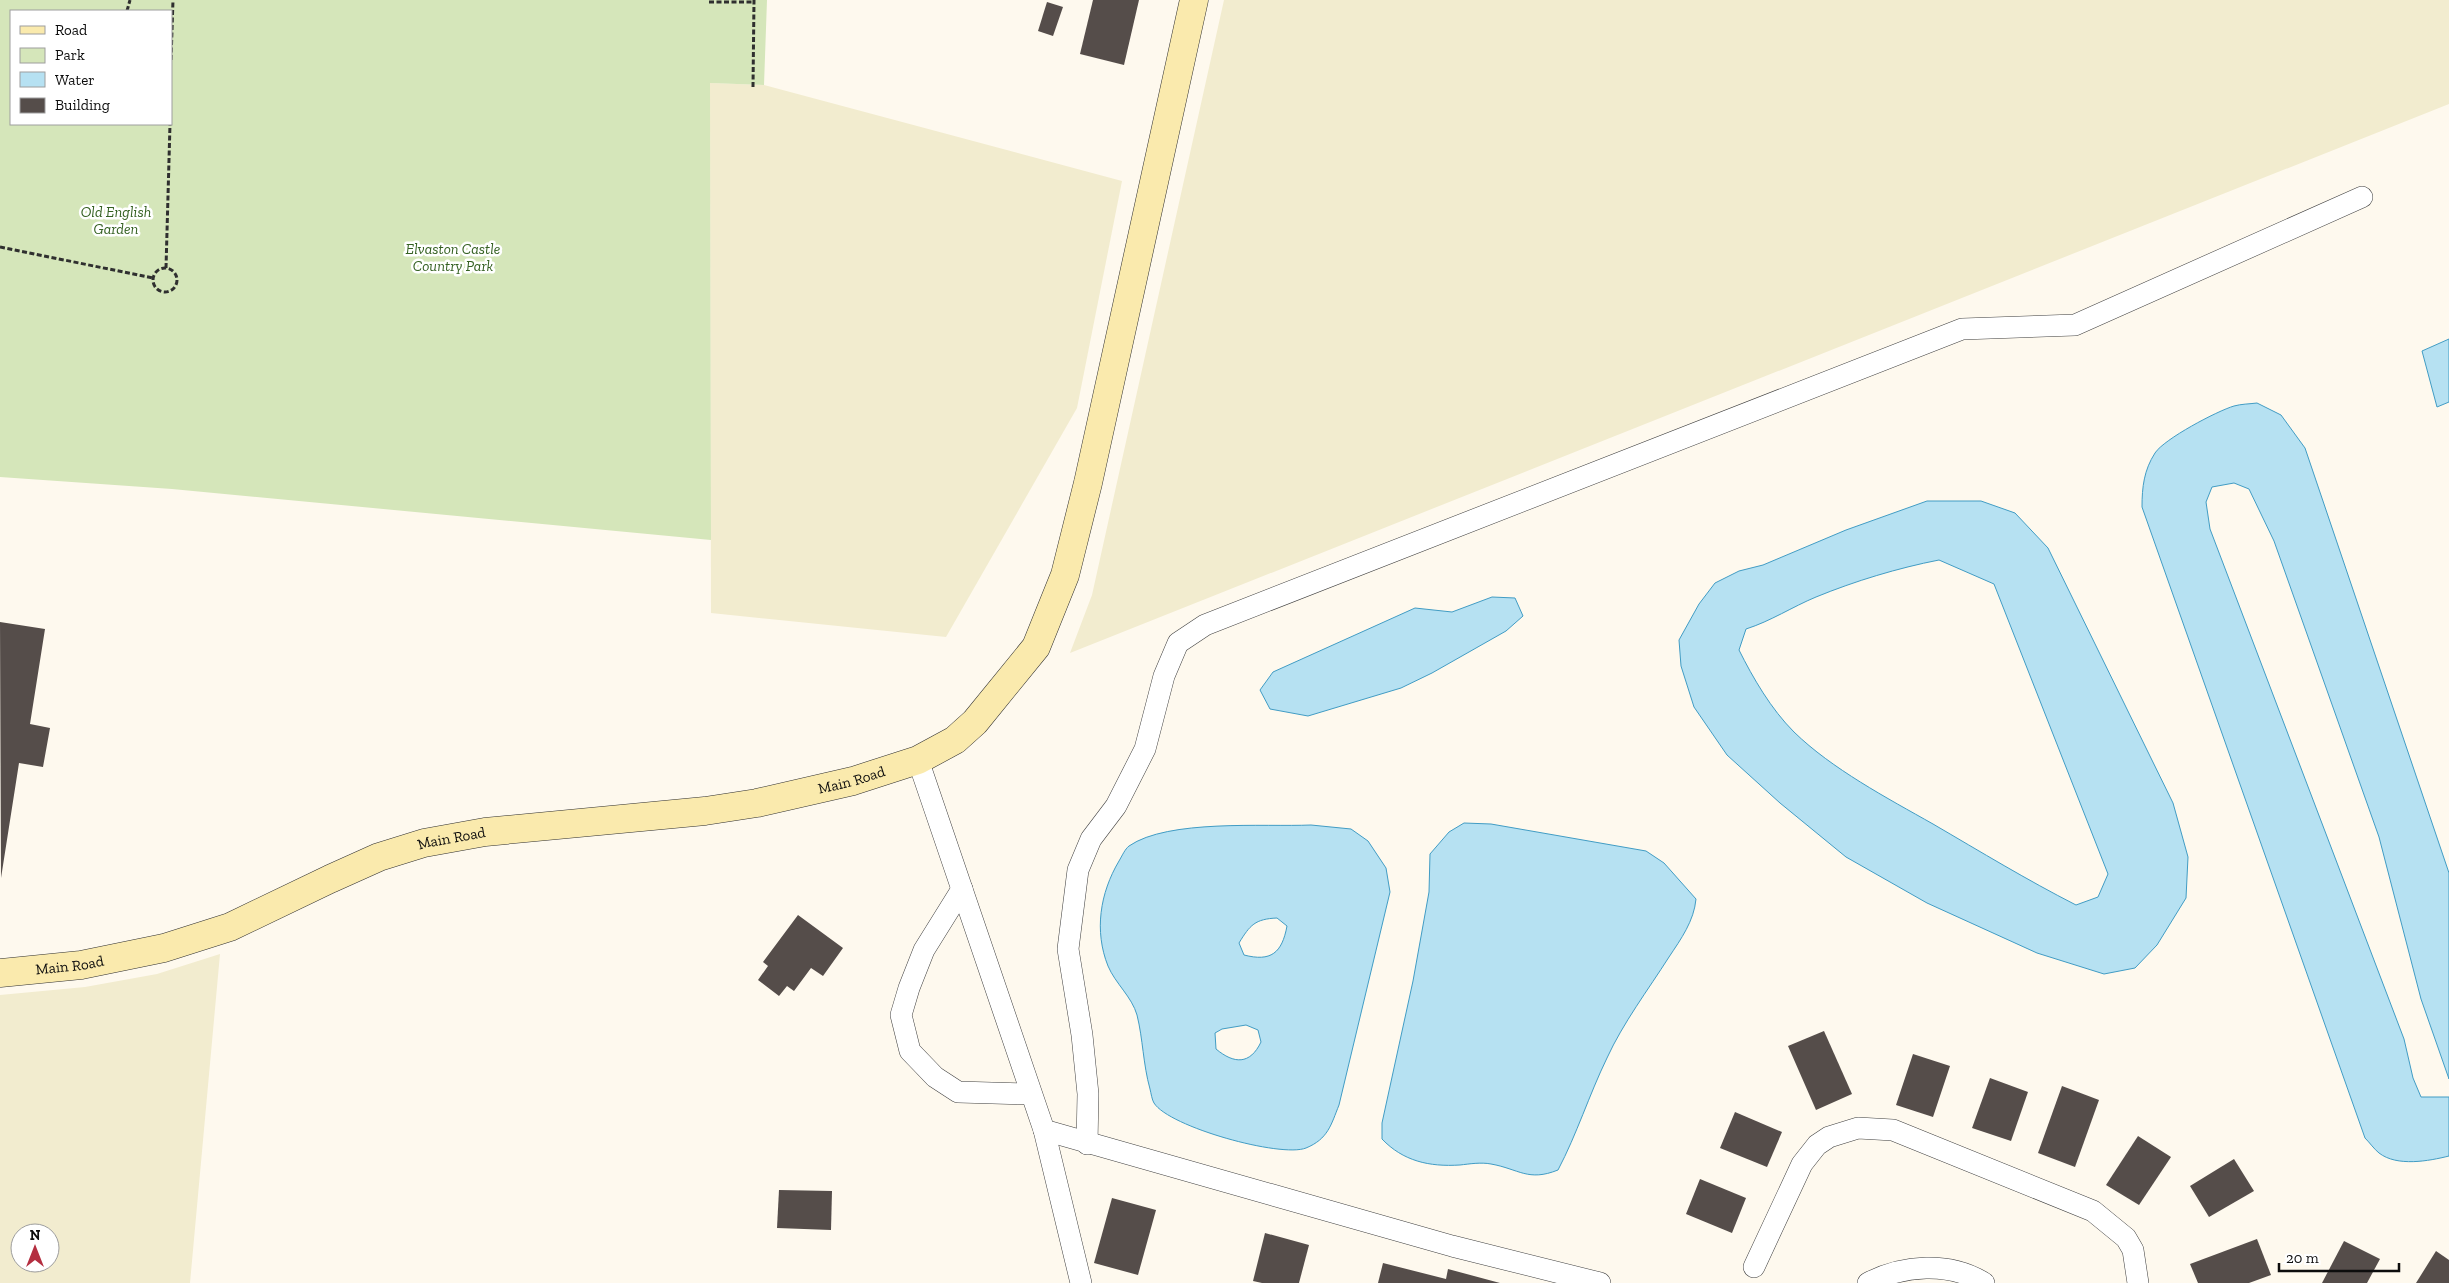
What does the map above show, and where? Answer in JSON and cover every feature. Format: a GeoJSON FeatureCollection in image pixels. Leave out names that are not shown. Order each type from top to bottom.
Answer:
{"type":"FeatureCollection","features":[{"type":"Feature","properties":{"kind":"main road","name":"Main Road"},"geometry":{"type":"LineString","coordinates":[[0,973],[81,965],[164,948],[230,927],[379,857],[424,843],[485,832],[705,811],[757,803],[853,780],[918,760],[955,740],[975,722],[1036,647],[1065,576],[1088,483],[1194,0]]}},
{"type":"Feature","properties":{"kind":"lane"},"geometry":{"type":"LineString","coordinates":[[1087,1144],[1088,1094],[1082,1035],[1068,949],[1078,870],[1091,839],[1116,806],[1145,749],[1164,676],[1178,643],[1205,625],[1962,329],[2075,325],[2362,197]]}},
{"type":"Feature","properties":{"kind":"lane"},"geometry":{"type":"LineString","coordinates":[[918,760],[1044,1130],[1081,1283]]}},
{"type":"Feature","properties":{"kind":"lane"},"geometry":{"type":"LineString","coordinates":[[962,889],[924,950],[901,1015],[910,1051],[934,1077],[958,1092],[1032,1094]]}},
{"type":"Feature","properties":{"kind":"lane"},"geometry":{"type":"LineString","coordinates":[[1754,1267],[1802,1164],[1817,1145],[1829,1137],[1858,1128],[1894,1130],[2093,1211],[2126,1238],[2133,1250],[2138,1283]]}},
{"type":"Feature","properties":{"kind":"lane"},"geometry":{"type":"LineString","coordinates":[[1044,1130],[1087,1144],[1452,1246],[1600,1283]]}},
{"type":"Feature","properties":{"kind":"lane"},"geometry":{"type":"LineString","coordinates":[[1868,1283],[1887,1273],[1933,1267],[1956,1271],[1984,1283]]}},
{"type":"Feature","properties":{"kind":"path"},"geometry":{"type":"LineString","coordinates":[[172,30],[173,0]]}},
{"type":"Feature","properties":{"kind":"path"},"geometry":{"type":"LineString","coordinates":[[709,2],[754,1],[753,87]]}},
{"type":"Feature","properties":{"kind":"path"},"geometry":{"type":"LineString","coordinates":[[166,268],[170,125]]}},
{"type":"Feature","properties":{"kind":"path"},"geometry":{"type":"LineString","coordinates":[[0,247],[153,278]]}},
{"type":"Feature","properties":{"kind":"path"},"geometry":{"type":"LineString","coordinates":[[166,268],[176,274],[177,282],[174,290],[168,292],[158,290],[153,283],[153,278],[160,270],[166,268]]}},
{"type":"Feature","properties":{"kind":"shaded area"},"geometry":{"type":"Polygon","coordinates":[[[1224,0],[2449,0],[2449,104],[1070,653],[1092,595],[1224,0]]]}},
{"type":"Feature","properties":{"kind":"shaded area"},"geometry":{"type":"Polygon","coordinates":[[[710,83],[764,85],[1122,181],[1077,408],[946,637],[711,613],[710,83]]]}},
{"type":"Feature","properties":{"kind":"shaded area"},"geometry":{"type":"Polygon","coordinates":[[[220,954],[190,1283],[0,1283],[0,995],[85,987],[157,974],[220,954]]]}},
{"type":"Feature","properties":{"kind":"green space","name":"Elvaston Castle Country Park"},"geometry":{"type":"Polygon","coordinates":[[[0,0],[767,0],[764,85],[710,83],[711,540],[172,489],[0,477],[0,0]]]}},
{"type":"Feature","properties":{"kind":"water"},"geometry":{"type":"Polygon","coordinates":[[[2449,339],[2449,402],[2437,407],[2422,351],[2449,339]]]}},
{"type":"Feature","properties":{"kind":"water"},"geometry":{"type":"Polygon","coordinates":[[[2257,403],[2281,415],[2305,448],[2449,873],[2449,1079],[2421,999],[2379,837],[2274,541],[2249,489],[2234,483],[2212,487],[2206,502],[2210,529],[2404,1039],[2413,1078],[2421,1097],[2449,1097],[2449,1156],[2413,1162],[2395,1160],[2379,1153],[2365,1138],[2142,507],[2146,472],[2151,459],[2160,447],[2179,433],[2216,413],[2242,404],[2257,403]]]}},
{"type":"Feature","properties":{"kind":"water"},"geometry":{"type":"Polygon","coordinates":[[[1927,501],[1981,501],[2015,513],[2048,548],[2173,803],[2188,857],[2186,898],[2157,945],[2135,968],[2104,974],[2037,953],[1927,903],[1846,857],[1780,803],[1727,755],[1694,707],[1681,666],[1679,640],[1699,604],[1715,583],[1739,571],[1763,565],[1846,530],[1927,501]],[[1939,560],[1908,567],[1831,591],[1746,629],[1739,650],[1770,703],[1794,732],[1809,746],[1843,771],[1879,793],[2076,905],[2098,897],[2108,874],[1994,584],[1939,560]]]}},
{"type":"Feature","properties":{"kind":"water"},"geometry":{"type":"Polygon","coordinates":[[[1492,597],[1515,598],[1523,616],[1506,631],[1432,673],[1401,688],[1308,716],[1270,709],[1260,690],[1273,672],[1415,608],[1452,612],[1492,597]]]}},
{"type":"Feature","properties":{"kind":"water"},"geometry":{"type":"Polygon","coordinates":[[[1464,823],[1491,824],[1646,851],[1664,863],[1696,899],[1693,915],[1682,937],[1613,1045],[1558,1170],[1548,1173],[1531,1175],[1487,1163],[1438,1165],[1417,1161],[1399,1153],[1382,1139],[1382,1123],[1413,981],[1429,892],[1430,854],[1449,832],[1464,823]]]}},
{"type":"Feature","properties":{"kind":"water"},"geometry":{"type":"Polygon","coordinates":[[[1311,825],[1351,829],[1368,841],[1386,868],[1390,892],[1339,1105],[1334,1119],[1324,1136],[1306,1148],[1293,1150],[1274,1149],[1226,1138],[1181,1122],[1164,1112],[1154,1103],[1135,1008],[1108,966],[1104,953],[1100,926],[1101,912],[1103,899],[1112,873],[1125,851],[1129,846],[1146,837],[1191,828],[1217,826],[1311,825]],[[1277,918],[1263,920],[1250,927],[1239,943],[1244,955],[1253,957],[1268,956],[1278,949],[1282,943],[1287,926],[1277,918]],[[1246,1025],[1222,1029],[1215,1033],[1216,1049],[1229,1057],[1241,1060],[1252,1055],[1261,1042],[1258,1030],[1246,1025]]]}},
{"type":"Feature","properties":{"kind":"building"},"geometry":{"type":"Polygon","coordinates":[[[1093,0],[1139,0],[1124,65],[1080,54],[1093,0]]]}},
{"type":"Feature","properties":{"kind":"building"},"geometry":{"type":"Polygon","coordinates":[[[1047,2],[1063,7],[1053,36],[1038,31],[1047,2]]]}},
{"type":"Feature","properties":{"kind":"building"},"geometry":{"type":"Polygon","coordinates":[[[0,622],[45,629],[30,724],[50,728],[43,767],[19,763],[1,878],[0,622]]]}},
{"type":"Feature","properties":{"kind":"building"},"geometry":{"type":"Polygon","coordinates":[[[798,915],[843,948],[823,976],[811,968],[794,991],[787,986],[779,996],[758,980],[768,966],[763,962],[798,915]]]}},
{"type":"Feature","properties":{"kind":"building"},"geometry":{"type":"Polygon","coordinates":[[[1824,1031],[1852,1094],[1816,1110],[1788,1046],[1824,1031]]]}},
{"type":"Feature","properties":{"kind":"building"},"geometry":{"type":"Polygon","coordinates":[[[1913,1054],[1950,1066],[1933,1117],[1896,1105],[1913,1054]]]}},
{"type":"Feature","properties":{"kind":"building"},"geometry":{"type":"Polygon","coordinates":[[[1990,1078],[2028,1092],[2011,1141],[1972,1128],[1990,1078]]]}},
{"type":"Feature","properties":{"kind":"building"},"geometry":{"type":"Polygon","coordinates":[[[2062,1086],[2099,1100],[2075,1167],[2038,1153],[2062,1086]]]}},
{"type":"Feature","properties":{"kind":"building"},"geometry":{"type":"Polygon","coordinates":[[[1735,1112],[1782,1132],[1767,1167],[1720,1148],[1735,1112]]]}},
{"type":"Feature","properties":{"kind":"building"},"geometry":{"type":"Polygon","coordinates":[[[2138,1136],[2171,1157],[2139,1205],[2106,1185],[2138,1136]]]}},
{"type":"Feature","properties":{"kind":"building"},"geometry":{"type":"Polygon","coordinates":[[[2234,1159],[2254,1191],[2209,1217],[2190,1186],[2234,1159]]]}},
{"type":"Feature","properties":{"kind":"building"},"geometry":{"type":"Polygon","coordinates":[[[1700,1179],[1746,1198],[1732,1233],[1686,1214],[1700,1179]]]}},
{"type":"Feature","properties":{"kind":"building"},"geometry":{"type":"Polygon","coordinates":[[[779,1190],[832,1191],[831,1230],[777,1228],[779,1190]]]}},
{"type":"Feature","properties":{"kind":"building"},"geometry":{"type":"Polygon","coordinates":[[[1112,1198],[1156,1210],[1138,1275],[1094,1263],[1112,1198]]]}},
{"type":"Feature","properties":{"kind":"building"},"geometry":{"type":"Polygon","coordinates":[[[1265,1233],[1309,1245],[1299,1283],[1262,1283],[1253,1281],[1265,1233]]]}},
{"type":"Feature","properties":{"kind":"building"},"geometry":{"type":"Polygon","coordinates":[[[2257,1239],[2271,1275],[2249,1283],[2198,1283],[2190,1264],[2257,1239]]]}},
{"type":"Feature","properties":{"kind":"building"},"geometry":{"type":"Polygon","coordinates":[[[2344,1241],[2380,1259],[2367,1283],[2322,1283],[2344,1241]]]}},
{"type":"Feature","properties":{"kind":"building"},"geometry":{"type":"Polygon","coordinates":[[[2436,1251],[2449,1260],[2449,1283],[2416,1283],[2436,1251]]]}},
{"type":"Feature","properties":{"kind":"building"},"geometry":{"type":"Polygon","coordinates":[[[1383,1263],[1446,1279],[1448,1269],[1500,1283],[1378,1283],[1383,1263]]]}},
{"type":"Feature","properties":{"kind":"park label","name":"Old English Garden"},"geometry":{"type":"Point","coordinates":[116,220]}}]}
